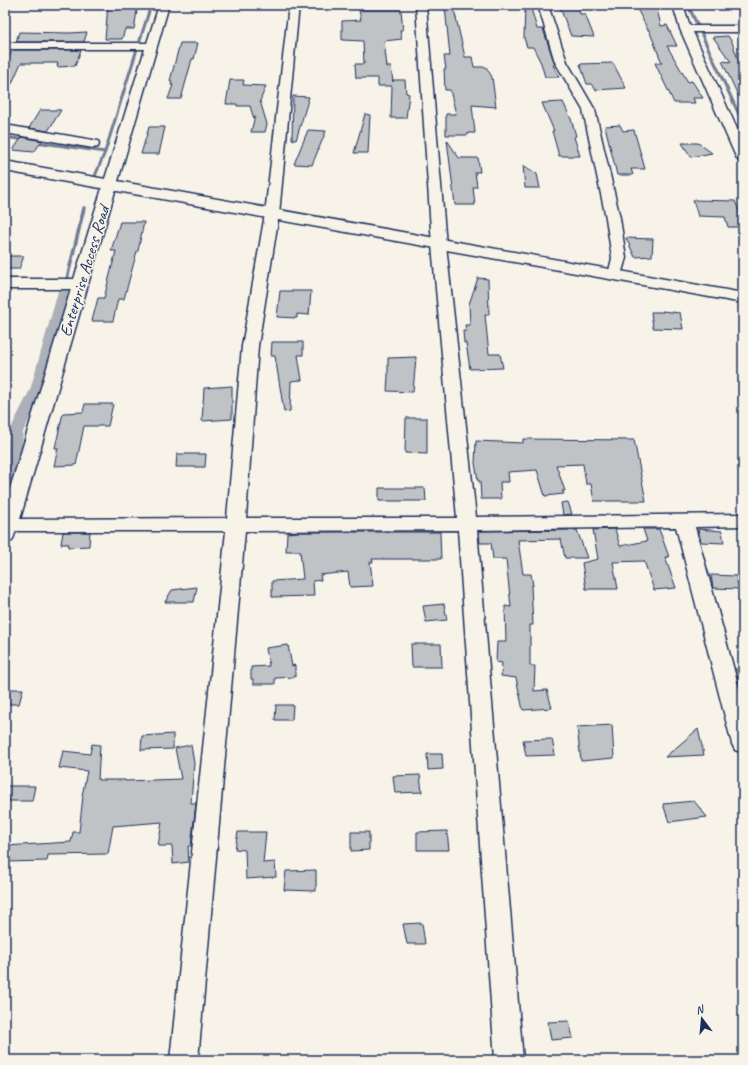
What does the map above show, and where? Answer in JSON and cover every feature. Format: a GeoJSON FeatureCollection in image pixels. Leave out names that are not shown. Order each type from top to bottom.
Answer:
{"type":"FeatureCollection","features":[{"type":"Feature","properties":{"kind":"main road"},"geometry":{"type":"LineString","coordinates":[[5,166],[439,245],[743,298]]}},
{"type":"Feature","properties":{"kind":"street","name":"Enterprise Access Road"},"geometry":{"type":"LineString","coordinates":[[7,531],[79,284],[164,5]]}},
{"type":"Feature","properties":{"kind":"street"},"geometry":{"type":"LineString","coordinates":[[184,1060],[236,524],[250,346],[272,214],[294,5]]}},
{"type":"Feature","properties":{"kind":"street"},"geometry":{"type":"LineString","coordinates":[[421,5],[439,245],[467,524],[509,1060]]}},
{"type":"Feature","properties":{"kind":"street"},"geometry":{"type":"LineString","coordinates":[[543,5],[561,62],[578,88],[589,110],[613,218],[619,258],[615,275]]}},
{"type":"Feature","properties":{"kind":"street"},"geometry":{"type":"LineString","coordinates":[[678,5],[686,29],[743,157]]}},
{"type":"Feature","properties":{"kind":"street"},"geometry":{"type":"LineString","coordinates":[[686,29],[743,29]]}},
{"type":"Feature","properties":{"kind":"street"},"geometry":{"type":"LineString","coordinates":[[5,46],[151,46]]}},
{"type":"Feature","properties":{"kind":"street"},"geometry":{"type":"LineString","coordinates":[[5,129],[93,144]]}},
{"type":"Feature","properties":{"kind":"street"},"geometry":{"type":"LineString","coordinates":[[5,284],[79,284]]}},
{"type":"Feature","properties":{"kind":"street"},"geometry":{"type":"LineString","coordinates":[[684,520],[743,744]]}},
{"type":"Feature","properties":{"kind":"street"},"geometry":{"type":"LineString","coordinates":[[7,531],[236,524],[467,524],[496,522],[743,520]]}},
{"type":"Feature","properties":{"kind":"building"},"geometry":{"type":"Polygon","coordinates":[[[108,5],[138,5],[134,29],[125,29],[122,39],[105,39],[108,5]]]}},
{"type":"Feature","properties":{"kind":"building"},"geometry":{"type":"Polygon","coordinates":[[[453,5],[465,57],[472,57],[474,67],[486,67],[492,77],[496,107],[472,105],[475,133],[468,133],[468,135],[446,135],[446,114],[456,114],[450,90],[445,90],[444,69],[446,69],[444,56],[450,56],[445,7],[453,5]]]}},
{"type":"Feature","properties":{"kind":"building"},"geometry":{"type":"Polygon","coordinates":[[[525,5],[530,5],[537,29],[543,29],[555,65],[553,65],[559,77],[545,77],[541,63],[533,47],[527,47],[524,38],[525,5]]]}},
{"type":"Feature","properties":{"kind":"building"},"geometry":{"type":"Polygon","coordinates":[[[559,5],[578,5],[580,14],[585,14],[594,37],[571,36],[559,5]]]}},
{"type":"Feature","properties":{"kind":"building"},"geometry":{"type":"Polygon","coordinates":[[[635,5],[656,5],[661,26],[667,25],[677,46],[667,46],[688,82],[692,81],[703,98],[693,98],[695,103],[674,103],[655,63],[662,63],[649,30],[635,5]]]}},
{"type":"Feature","properties":{"kind":"building"},"geometry":{"type":"Polygon","coordinates":[[[359,10],[401,10],[403,30],[400,30],[402,39],[384,41],[387,67],[391,67],[393,82],[393,80],[405,80],[406,93],[409,94],[406,118],[391,118],[392,86],[378,86],[378,78],[356,78],[355,64],[364,64],[363,41],[342,40],[342,21],[361,20],[359,10]]]}},
{"type":"Feature","properties":{"kind":"building"},"geometry":{"type":"Polygon","coordinates":[[[19,32],[87,32],[84,42],[16,42],[19,32]]]}},
{"type":"Feature","properties":{"kind":"building"},"geometry":{"type":"Polygon","coordinates":[[[728,36],[732,42],[739,62],[743,62],[743,106],[722,61],[731,62],[713,37],[728,36]]]}},
{"type":"Feature","properties":{"kind":"building"},"geometry":{"type":"Polygon","coordinates":[[[180,43],[198,43],[181,99],[168,99],[173,85],[171,85],[172,81],[170,81],[180,43]]]}},
{"type":"Feature","properties":{"kind":"building"},"geometry":{"type":"Polygon","coordinates":[[[12,50],[81,50],[75,66],[57,67],[58,63],[21,63],[5,99],[5,70],[12,50]]]}},
{"type":"Feature","properties":{"kind":"building"},"geometry":{"type":"Polygon","coordinates":[[[613,63],[626,88],[596,90],[591,84],[587,84],[580,64],[613,63]]]}},
{"type":"Feature","properties":{"kind":"building"},"geometry":{"type":"Polygon","coordinates":[[[230,80],[244,80],[243,85],[266,86],[260,101],[267,124],[265,132],[251,132],[255,116],[254,119],[250,106],[226,104],[230,80]]]}},
{"type":"Feature","properties":{"kind":"building"},"geometry":{"type":"Polygon","coordinates":[[[293,96],[309,97],[296,140],[292,139],[293,96]]]}},
{"type":"Feature","properties":{"kind":"building"},"geometry":{"type":"Polygon","coordinates":[[[563,102],[571,119],[576,136],[574,137],[580,156],[559,156],[552,131],[554,131],[542,103],[563,102]]]}},
{"type":"Feature","properties":{"kind":"building"},"geometry":{"type":"Polygon","coordinates":[[[40,110],[61,110],[48,131],[29,128],[40,110]]]}},
{"type":"Feature","properties":{"kind":"building"},"geometry":{"type":"Polygon","coordinates":[[[365,114],[370,115],[368,153],[354,153],[365,114]]]}},
{"type":"Feature","properties":{"kind":"building"},"geometry":{"type":"Polygon","coordinates":[[[620,125],[623,131],[634,130],[645,169],[631,169],[633,175],[617,175],[605,126],[620,125]]]}},
{"type":"Feature","properties":{"kind":"building"},"geometry":{"type":"Polygon","coordinates":[[[149,127],[165,127],[159,154],[141,154],[149,127]]]}},
{"type":"Feature","properties":{"kind":"building"},"geometry":{"type":"Polygon","coordinates":[[[308,130],[326,131],[312,165],[294,164],[308,130]]]}},
{"type":"Feature","properties":{"kind":"building"},"geometry":{"type":"Polygon","coordinates":[[[22,137],[42,141],[34,152],[13,150],[22,137]]]}},
{"type":"Feature","properties":{"kind":"building"},"geometry":{"type":"Polygon","coordinates":[[[447,140],[459,158],[478,158],[480,172],[475,172],[477,187],[473,187],[475,205],[455,205],[447,140]]]}},
{"type":"Feature","properties":{"kind":"building"},"geometry":{"type":"Polygon","coordinates":[[[682,143],[698,143],[712,153],[691,157],[682,143]]]}},
{"type":"Feature","properties":{"kind":"building"},"geometry":{"type":"Polygon","coordinates":[[[523,165],[537,174],[540,188],[525,188],[523,165]]]}},
{"type":"Feature","properties":{"kind":"building"},"geometry":{"type":"Polygon","coordinates":[[[693,200],[735,201],[743,220],[743,227],[728,227],[725,217],[698,216],[693,200]]]}},
{"type":"Feature","properties":{"kind":"building"},"geometry":{"type":"Polygon","coordinates":[[[120,222],[144,222],[138,251],[124,299],[118,299],[113,321],[92,321],[98,298],[104,298],[116,251],[111,251],[120,222]]]}},
{"type":"Feature","properties":{"kind":"building"},"geometry":{"type":"Polygon","coordinates":[[[626,238],[653,239],[652,256],[635,257],[626,238]]]}},
{"type":"Feature","properties":{"kind":"building"},"geometry":{"type":"Polygon","coordinates":[[[5,256],[24,256],[19,269],[5,269],[5,256]]]}},
{"type":"Feature","properties":{"kind":"building"},"geometry":{"type":"Polygon","coordinates":[[[478,278],[488,279],[489,315],[485,315],[489,354],[500,354],[503,368],[470,369],[463,331],[466,331],[465,325],[470,325],[469,304],[478,278]]]}},
{"type":"Feature","properties":{"kind":"building"},"geometry":{"type":"Polygon","coordinates":[[[280,291],[311,291],[309,315],[297,314],[297,318],[277,317],[280,291]]]}},
{"type":"Feature","properties":{"kind":"building"},"geometry":{"type":"Polygon","coordinates":[[[662,311],[680,313],[683,329],[653,328],[651,312],[663,312],[662,311]]]}},
{"type":"Feature","properties":{"kind":"building"},"geometry":{"type":"Polygon","coordinates":[[[272,342],[303,342],[303,355],[298,355],[302,380],[291,381],[290,411],[284,412],[275,356],[271,356],[272,342]]]}},
{"type":"Feature","properties":{"kind":"building"},"geometry":{"type":"Polygon","coordinates":[[[416,357],[413,392],[387,391],[388,358],[416,357]]]}},
{"type":"Feature","properties":{"kind":"building"},"geometry":{"type":"Polygon","coordinates":[[[232,386],[232,419],[202,421],[204,388],[232,386]]]}},
{"type":"Feature","properties":{"kind":"building"},"geometry":{"type":"Polygon","coordinates":[[[85,404],[113,404],[108,426],[84,426],[76,465],[54,466],[58,448],[55,448],[63,413],[83,412],[85,404]]]}},
{"type":"Feature","properties":{"kind":"building"},"geometry":{"type":"Polygon","coordinates":[[[406,418],[427,418],[427,454],[405,453],[406,418]]]}},
{"type":"Feature","properties":{"kind":"building"},"geometry":{"type":"Polygon","coordinates":[[[523,439],[634,440],[646,501],[594,501],[591,484],[586,484],[583,464],[556,465],[565,491],[562,491],[564,494],[545,496],[537,470],[508,472],[509,482],[500,482],[501,499],[481,499],[480,481],[478,481],[475,463],[476,441],[523,443],[523,439]]]}},
{"type":"Feature","properties":{"kind":"building"},"geometry":{"type":"Polygon","coordinates":[[[177,454],[206,454],[205,467],[176,467],[177,454]]]}},
{"type":"Feature","properties":{"kind":"building"},"geometry":{"type":"Polygon","coordinates":[[[379,488],[425,488],[426,501],[379,501],[379,488]]]}},
{"type":"Feature","properties":{"kind":"building"},"geometry":{"type":"Polygon","coordinates":[[[568,502],[572,514],[563,515],[561,503],[568,502]]]}},
{"type":"Feature","properties":{"kind":"building"},"geometry":{"type":"Polygon","coordinates":[[[615,529],[620,546],[647,541],[643,529],[659,529],[669,557],[665,557],[676,588],[654,590],[644,561],[613,562],[618,589],[586,589],[582,563],[598,559],[593,530],[615,529]]]}},
{"type":"Feature","properties":{"kind":"building"},"geometry":{"type":"Polygon","coordinates":[[[698,529],[722,531],[724,543],[701,542],[698,529]]]}},
{"type":"Feature","properties":{"kind":"building"},"geometry":{"type":"Polygon","coordinates":[[[577,530],[587,558],[565,558],[561,539],[518,540],[523,574],[531,574],[533,586],[531,586],[533,625],[530,625],[530,666],[535,666],[534,691],[547,690],[552,708],[523,710],[516,678],[501,676],[502,663],[496,662],[497,642],[506,642],[505,606],[511,607],[506,559],[493,559],[491,543],[480,543],[479,531],[577,530]]]}},
{"type":"Feature","properties":{"kind":"building"},"geometry":{"type":"Polygon","coordinates":[[[63,532],[90,532],[89,546],[68,547],[69,544],[61,544],[63,532]]]}},
{"type":"Feature","properties":{"kind":"building"},"geometry":{"type":"Polygon","coordinates":[[[440,532],[441,559],[372,559],[373,562],[370,562],[373,586],[350,587],[348,572],[320,575],[321,580],[313,581],[314,596],[272,597],[272,581],[303,579],[300,551],[286,551],[287,533],[440,532]]]}},
{"type":"Feature","properties":{"kind":"building"},"geometry":{"type":"Polygon","coordinates":[[[711,575],[736,576],[739,589],[713,588],[711,575]]]}},
{"type":"Feature","properties":{"kind":"building"},"geometry":{"type":"Polygon","coordinates":[[[197,587],[194,602],[165,602],[172,590],[197,587]]]}},
{"type":"Feature","properties":{"kind":"building"},"geometry":{"type":"Polygon","coordinates":[[[444,604],[447,620],[426,622],[423,606],[444,604]]]}},
{"type":"Feature","properties":{"kind":"building"},"geometry":{"type":"Polygon","coordinates":[[[411,644],[441,644],[442,667],[412,667],[411,644]]]}},
{"type":"Feature","properties":{"kind":"building"},"geometry":{"type":"Polygon","coordinates":[[[288,645],[292,666],[295,665],[295,677],[275,678],[275,684],[253,684],[253,679],[251,679],[251,667],[269,666],[266,648],[288,645]]]}},
{"type":"Feature","properties":{"kind":"building"},"geometry":{"type":"Polygon","coordinates":[[[735,669],[743,669],[743,684],[739,684],[735,669]]]}},
{"type":"Feature","properties":{"kind":"building"},"geometry":{"type":"Polygon","coordinates":[[[5,689],[23,689],[19,704],[5,704],[5,689]]]}},
{"type":"Feature","properties":{"kind":"building"},"geometry":{"type":"Polygon","coordinates":[[[276,705],[293,705],[292,720],[275,720],[276,705]]]}},
{"type":"Feature","properties":{"kind":"building"},"geometry":{"type":"Polygon","coordinates":[[[612,725],[614,758],[581,761],[577,727],[612,725]]]}},
{"type":"Feature","properties":{"kind":"building"},"geometry":{"type":"Polygon","coordinates":[[[698,729],[704,755],[665,757],[698,729]]]}},
{"type":"Feature","properties":{"kind":"building"},"geometry":{"type":"Polygon","coordinates":[[[173,734],[173,749],[141,750],[142,736],[173,734]]]}},
{"type":"Feature","properties":{"kind":"building"},"geometry":{"type":"Polygon","coordinates":[[[552,739],[555,755],[526,756],[523,740],[552,739]]]}},
{"type":"Feature","properties":{"kind":"building"},"geometry":{"type":"Polygon","coordinates":[[[92,744],[100,745],[98,780],[125,781],[181,779],[175,748],[191,745],[194,763],[191,803],[196,803],[191,846],[188,846],[189,862],[173,864],[172,846],[158,846],[162,822],[113,826],[108,854],[48,855],[47,861],[5,862],[5,846],[71,842],[73,832],[79,832],[82,796],[87,771],[59,768],[63,751],[90,754],[92,744]]]}},
{"type":"Feature","properties":{"kind":"building"},"geometry":{"type":"Polygon","coordinates":[[[427,754],[442,754],[443,769],[428,770],[427,754]]]}},
{"type":"Feature","properties":{"kind":"building"},"geometry":{"type":"Polygon","coordinates":[[[420,775],[422,792],[395,793],[393,776],[420,775]]]}},
{"type":"Feature","properties":{"kind":"building"},"geometry":{"type":"Polygon","coordinates":[[[5,786],[35,786],[32,801],[5,801],[5,786]]]}},
{"type":"Feature","properties":{"kind":"building"},"geometry":{"type":"Polygon","coordinates":[[[694,801],[707,817],[669,822],[663,804],[694,801]]]}},
{"type":"Feature","properties":{"kind":"building"},"geometry":{"type":"Polygon","coordinates":[[[447,831],[449,850],[417,850],[417,832],[447,831]]]}},
{"type":"Feature","properties":{"kind":"building"},"geometry":{"type":"Polygon","coordinates":[[[238,832],[266,832],[263,863],[275,862],[276,877],[246,879],[245,850],[235,849],[238,832]]]}},
{"type":"Feature","properties":{"kind":"building"},"geometry":{"type":"Polygon","coordinates":[[[351,832],[369,832],[369,850],[351,851],[351,832]]]}},
{"type":"Feature","properties":{"kind":"building"},"geometry":{"type":"Polygon","coordinates":[[[316,870],[316,891],[284,890],[286,871],[316,870]]]}},
{"type":"Feature","properties":{"kind":"building"},"geometry":{"type":"Polygon","coordinates":[[[422,923],[425,944],[407,944],[403,924],[422,923]]]}},
{"type":"Feature","properties":{"kind":"building"},"geometry":{"type":"Polygon","coordinates":[[[569,1021],[573,1038],[551,1040],[548,1022],[569,1021]]]}},
{"type":"Feature","properties":{"kind":"waterway"},"geometry":{"type":"LineString","coordinates":[[140,40],[151,5]]}},
{"type":"Feature","properties":{"kind":"waterway"},"geometry":{"type":"LineString","coordinates":[[688,5],[743,123]]}},
{"type":"Feature","properties":{"kind":"waterway"},"geometry":{"type":"LineString","coordinates":[[105,152],[137,49]]}},
{"type":"Feature","properties":{"kind":"waterway"},"geometry":{"type":"LineString","coordinates":[[5,137],[25,140]]}},
{"type":"Feature","properties":{"kind":"waterway"},"geometry":{"type":"LineString","coordinates":[[36,142],[105,152]]}},
{"type":"Feature","properties":{"kind":"waterway"},"geometry":{"type":"LineString","coordinates":[[95,176],[105,152]]}},
{"type":"Feature","properties":{"kind":"waterway"},"geometry":{"type":"LineString","coordinates":[[67,279],[84,208]]}},
{"type":"Feature","properties":{"kind":"waterway"},"geometry":{"type":"LineString","coordinates":[[5,479],[13,463],[16,432],[37,390],[64,292]]}}]}
